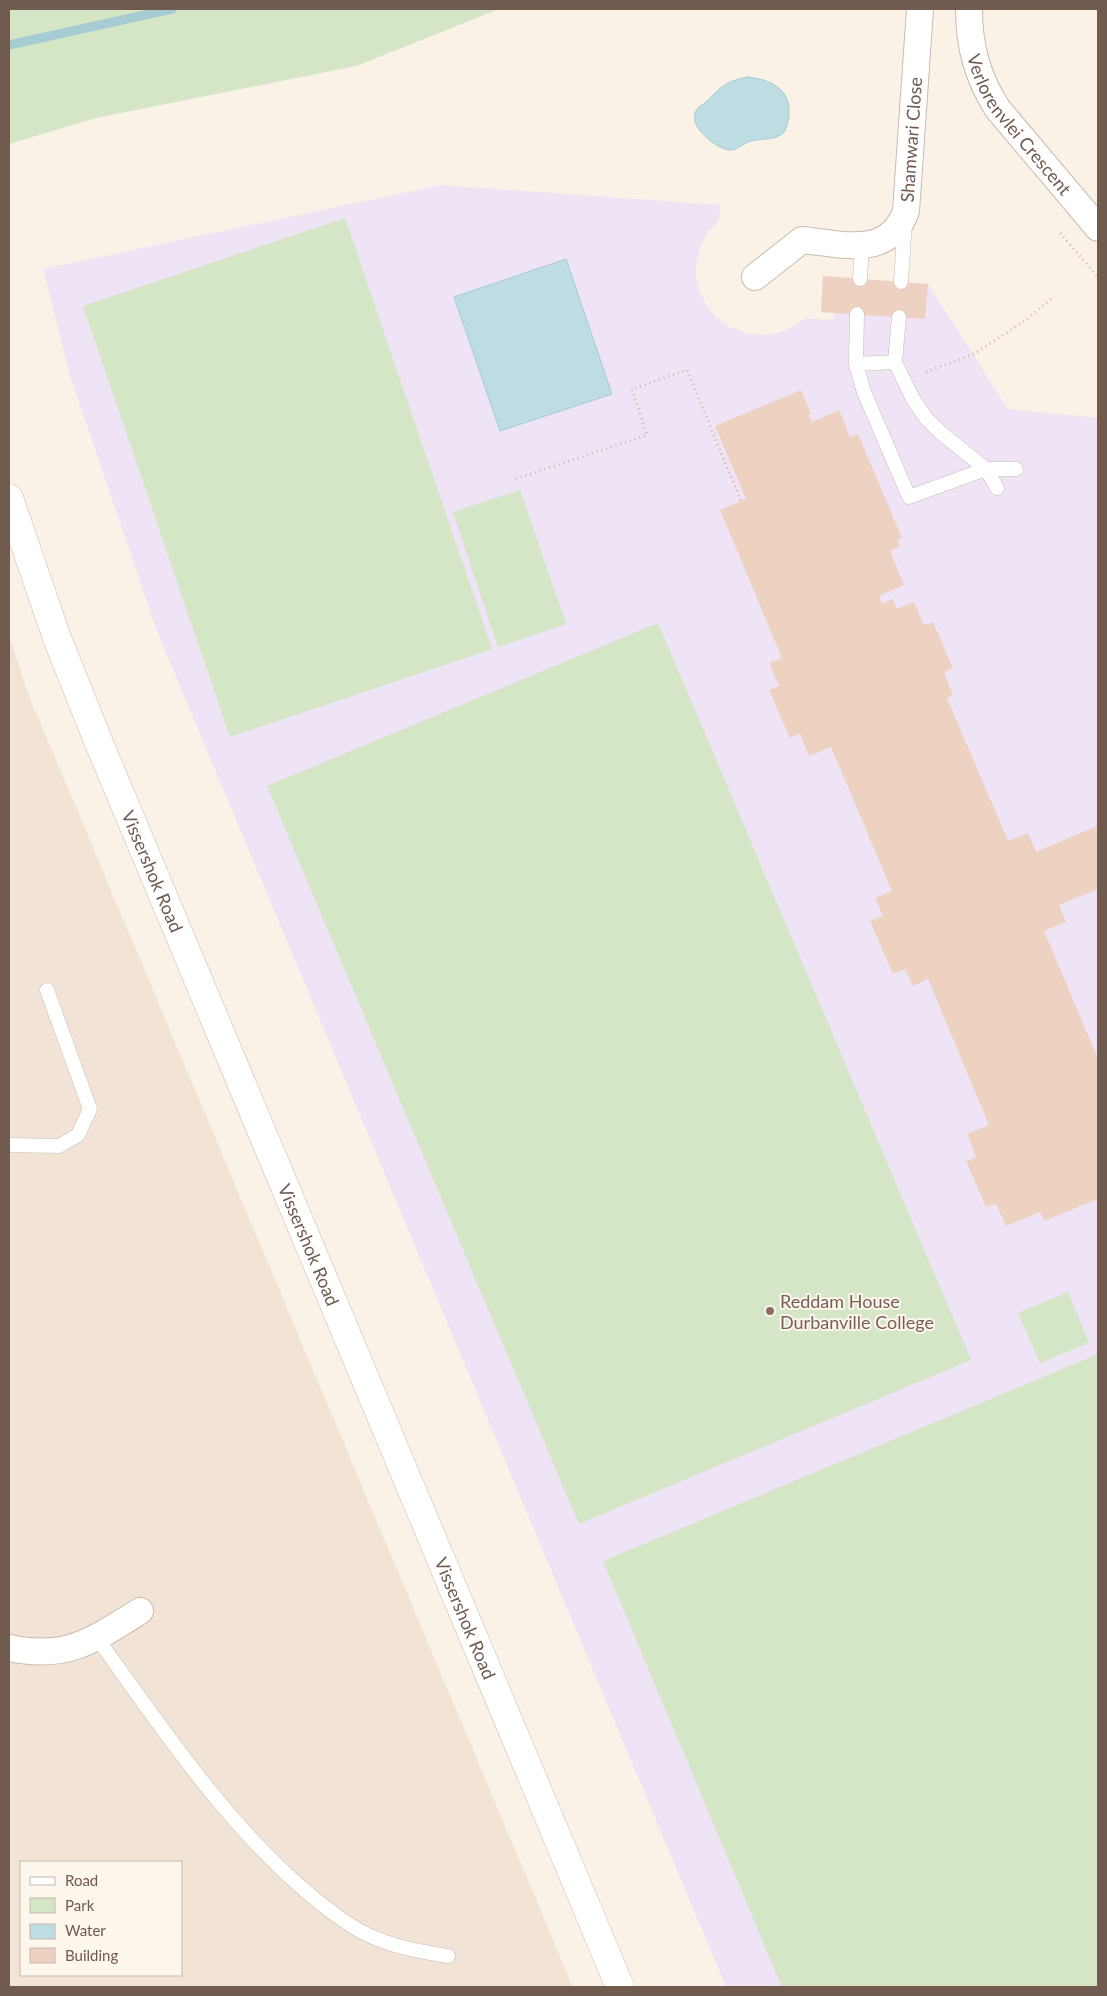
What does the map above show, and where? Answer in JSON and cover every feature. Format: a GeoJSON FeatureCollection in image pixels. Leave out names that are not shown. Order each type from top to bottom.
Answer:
{"type":"FeatureCollection","features":[{"type":"Feature","properties":{"kind":"main road","name":"Vissershok Road"},"geometry":{"type":"LineString","coordinates":[[9,498],[57,638],[99,743],[620,1987]]}},
{"type":"Feature","properties":{"kind":"street","name":"Shamwari Close"},"geometry":{"type":"LineString","coordinates":[[755,277],[802,240],[862,245],[874,244],[895,232],[902,222],[906,211],[920,9]]}},
{"type":"Feature","properties":{"kind":"street","name":"Verlorenvlei Crescent"},"geometry":{"type":"LineString","coordinates":[[969,9],[972,49],[985,89],[997,108],[1098,228]]}},
{"type":"Feature","properties":{"kind":"street"},"geometry":{"type":"LineString","coordinates":[[9,1648],[28,1652],[67,1650],[97,1638],[140,1611]]}},
{"type":"Feature","properties":{"kind":"lane"},"geometry":{"type":"LineString","coordinates":[[901,282],[906,211]]}},
{"type":"Feature","properties":{"kind":"lane"},"geometry":{"type":"LineString","coordinates":[[860,279],[862,245]]}},
{"type":"Feature","properties":{"kind":"lane"},"geometry":{"type":"LineString","coordinates":[[857,314],[856,364],[864,392],[909,497],[986,469],[1016,469]]}},
{"type":"Feature","properties":{"kind":"lane"},"geometry":{"type":"LineString","coordinates":[[899,318],[896,362],[913,399],[926,418],[941,433],[986,469],[997,488]]}},
{"type":"Feature","properties":{"kind":"lane"},"geometry":{"type":"LineString","coordinates":[[856,364],[896,362]]}},
{"type":"Feature","properties":{"kind":"lane"},"geometry":{"type":"LineString","coordinates":[[9,1145],[59,1146],[78,1136],[90,1109],[46,990]]}},
{"type":"Feature","properties":{"kind":"lane"},"geometry":{"type":"LineString","coordinates":[[97,1638],[192,1768],[243,1830],[286,1874],[330,1912],[373,1938],[409,1950],[448,1956]]}},
{"type":"Feature","properties":{"kind":"path"},"geometry":{"type":"LineString","coordinates":[[1060,232],[1098,277]]}},
{"type":"Feature","properties":{"kind":"path"},"geometry":{"type":"LineString","coordinates":[[974,354],[1026,320],[1053,297]]}},
{"type":"Feature","properties":{"kind":"path"},"geometry":{"type":"LineString","coordinates":[[516,479],[647,435],[632,390],[687,370],[741,501]]}},
{"type":"Feature","properties":{"kind":"shaded area","name":"Reddam House Durbanville College"},"geometry":{"type":"Polygon","coordinates":[[[441,185],[720,205],[719,220],[708,232],[701,245],[697,260],[696,276],[700,292],[707,306],[717,318],[730,327],[746,333],[761,335],[778,333],[806,318],[833,320],[834,313],[821,312],[823,276],[928,284],[1008,409],[1098,418],[1098,1987],[726,1987],[158,634],[69,373],[43,269],[441,185]]]}},
{"type":"Feature","properties":{"kind":"shaded area"},"geometry":{"type":"Polygon","coordinates":[[[9,635],[27,691],[573,1987],[9,1987],[9,635]]]}},
{"type":"Feature","properties":{"kind":"green space"},"geometry":{"type":"Polygon","coordinates":[[[9,9],[499,9],[356,66],[96,118],[9,144],[9,9]]]}},
{"type":"Feature","properties":{"kind":"green space"},"geometry":{"type":"Polygon","coordinates":[[[345,218],[492,649],[230,737],[83,306],[345,218]]]}},
{"type":"Feature","properties":{"kind":"green space"},"geometry":{"type":"Polygon","coordinates":[[[520,490],[566,624],[498,647],[453,512],[520,490]]]}},
{"type":"Feature","properties":{"kind":"green space"},"geometry":{"type":"Polygon","coordinates":[[[658,623],[971,1360],[579,1524],[267,786],[658,623]]]}},
{"type":"Feature","properties":{"kind":"green space"},"geometry":{"type":"Polygon","coordinates":[[[1068,1292],[1089,1343],[1040,1363],[1018,1313],[1068,1292]]]}},
{"type":"Feature","properties":{"kind":"green space"},"geometry":{"type":"Polygon","coordinates":[[[1098,1354],[1098,1987],[782,1987],[603,1561],[1098,1354]]]}},
{"type":"Feature","properties":{"kind":"water"},"geometry":{"type":"Polygon","coordinates":[[[747,77],[764,80],[783,92],[789,105],[787,126],[784,132],[777,137],[751,141],[733,150],[725,149],[710,141],[701,131],[697,126],[695,115],[698,108],[724,85],[747,77]]]}},
{"type":"Feature","properties":{"kind":"water"},"geometry":{"type":"Polygon","coordinates":[[[566,259],[612,394],[500,431],[454,297],[566,259]]]}},
{"type":"Feature","properties":{"kind":"building"},"geometry":{"type":"Polygon","coordinates":[[[823,276],[928,284],[925,319],[821,312],[823,276]]]}},
{"type":"Feature","properties":{"kind":"building"},"geometry":{"type":"Polygon","coordinates":[[[801,390],[811,414],[809,415],[812,422],[839,410],[850,437],[858,434],[902,538],[897,540],[900,546],[890,551],[904,585],[879,596],[882,604],[893,599],[897,609],[914,602],[924,625],[933,622],[953,668],[944,672],[953,695],[947,698],[1008,841],[1028,833],[1036,852],[1097,826],[1098,828],[1098,889],[1059,905],[1066,922],[1044,931],[1098,1059],[1098,1199],[1044,1221],[1040,1212],[1006,1226],[996,1204],[986,1207],[966,1161],[976,1157],[967,1134],[989,1125],[928,979],[913,986],[905,969],[893,974],[870,921],[883,916],[875,898],[892,891],[831,747],[809,756],[800,733],[790,738],[769,690],[779,686],[769,663],[782,658],[720,510],[746,499],[715,426],[801,390]]]}},
{"type":"Feature","properties":{"kind":"waterway"},"geometry":{"type":"LineString","coordinates":[[9,45],[172,9]]}},
{"type":"Feature","properties":{"kind":"place","name":"Reddam House Durbanville College"},"geometry":{"type":"Point","coordinates":[770,1311]}}]}
